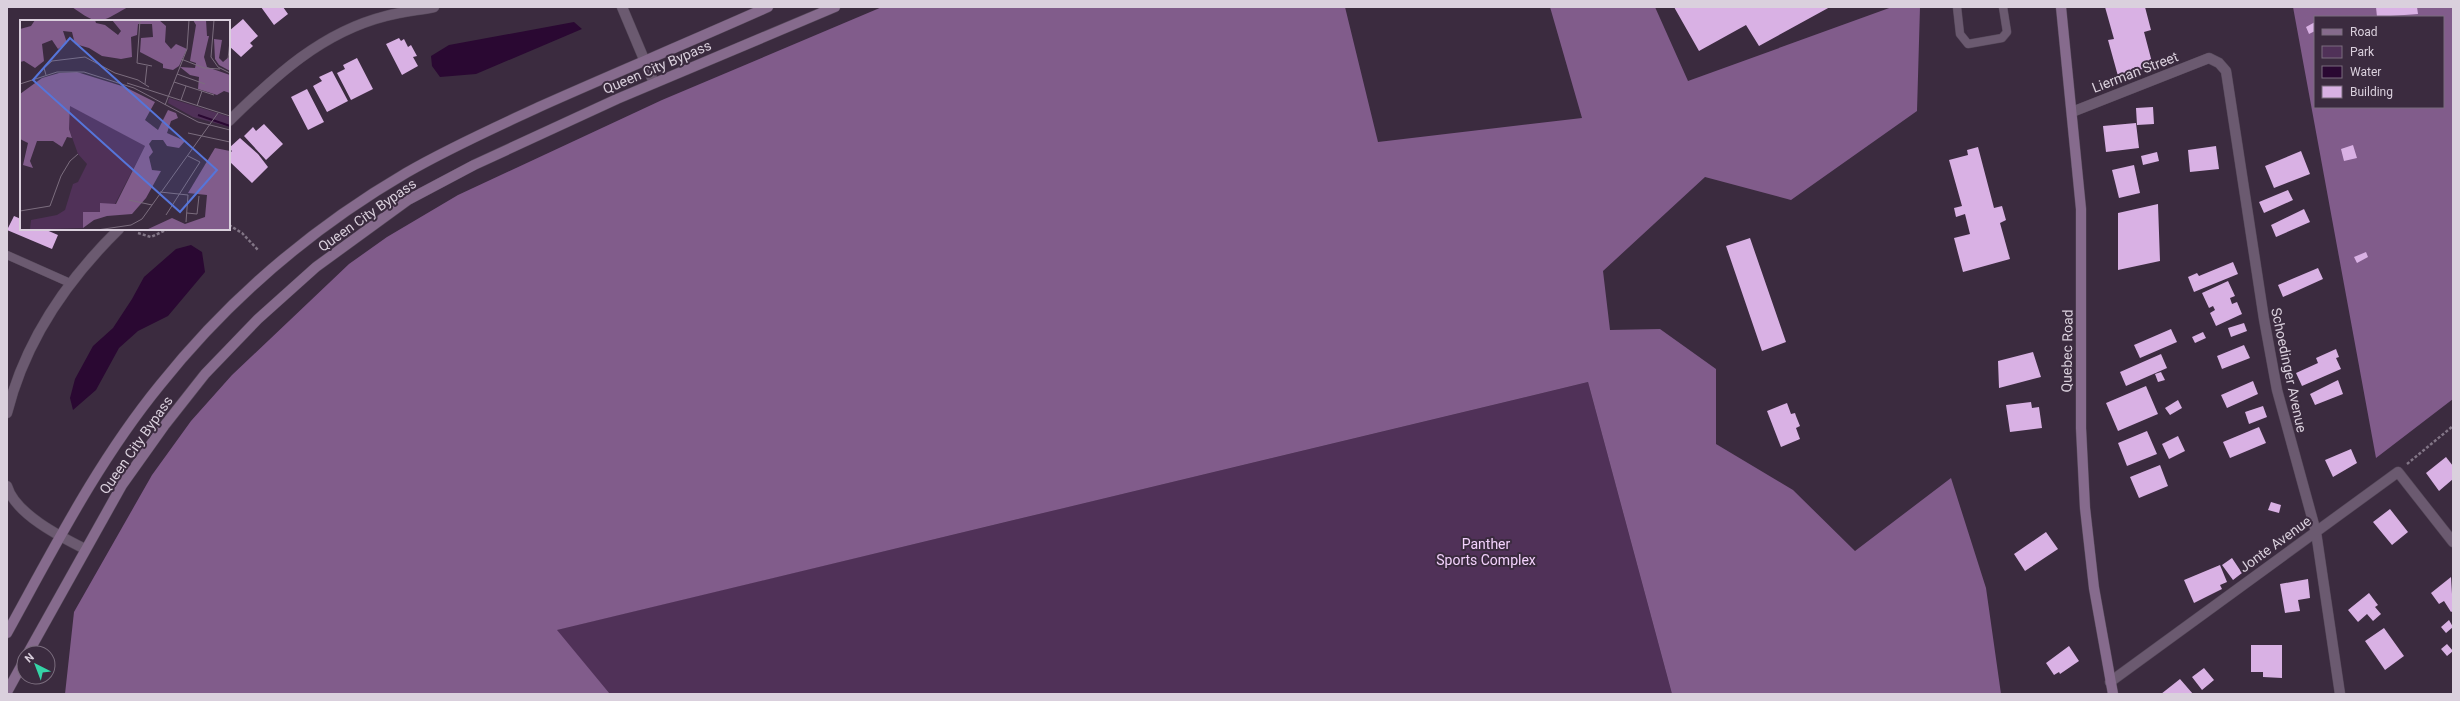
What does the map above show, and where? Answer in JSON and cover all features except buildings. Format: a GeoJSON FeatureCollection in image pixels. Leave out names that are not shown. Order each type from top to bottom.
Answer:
{"type":"FeatureCollection","features":[{"type":"Feature","properties":{"kind":"main road","name":"Queen City Bypass"},"geometry":{"type":"LineString","coordinates":[[7,633],[60,536],[110,452],[160,385],[217,320],[274,267],[340,214],[406,173],[470,139],[645,60],[768,7]]}},
{"type":"Feature","properties":{"kind":"main road","name":"Queen City Bypass"},"geometry":{"type":"LineString","coordinates":[[32,645],[122,485],[164,426],[205,374],[258,319],[316,267],[408,200],[546,130],[834,7]]}},
{"type":"Feature","properties":{"kind":"main road","name":"Quebec Road"},"geometry":{"type":"LineString","coordinates":[[2061,7],[2081,209],[2080,428],[2085,508],[2094,588],[2112,694]]}},
{"type":"Feature","properties":{"kind":"main road"},"geometry":{"type":"LineString","coordinates":[[7,692],[16,676]]}},
{"type":"Feature","properties":{"kind":"street"},"geometry":{"type":"LineString","coordinates":[[230,120],[273,79],[298,58],[326,41],[355,27],[386,16],[434,7]]}},
{"type":"Feature","properties":{"kind":"street"},"geometry":{"type":"LineString","coordinates":[[622,7],[654,83]]}},
{"type":"Feature","properties":{"kind":"street","name":"Lierman Street"},"geometry":{"type":"LineString","coordinates":[[2072,112],[2208,58]]}},
{"type":"Feature","properties":{"kind":"street","name":"Schoedinger Avenue"},"geometry":{"type":"LineString","coordinates":[[2208,58],[2218,63],[2226,71],[2228,79],[2261,303],[2277,390],[2316,532],[2340,694]]}},
{"type":"Feature","properties":{"kind":"street"},"geometry":{"type":"LineString","coordinates":[[7,412],[25,359],[43,324],[70,283],[96,252],[118,230]]}},
{"type":"Feature","properties":{"kind":"street"},"geometry":{"type":"LineString","coordinates":[[2398,472],[2453,542]]}},
{"type":"Feature","properties":{"kind":"street","name":"Jonte Avenue"},"geometry":{"type":"LineString","coordinates":[[2110,682],[2398,472]]}},
{"type":"Feature","properties":{"kind":"street"},"geometry":{"type":"LineString","coordinates":[[7,486],[9,492],[26,513],[60,536],[85,549]]}},
{"type":"Feature","properties":{"kind":"lane"},"geometry":{"type":"LineString","coordinates":[[1958,7],[1960,34],[1968,44],[2002,38],[2006,32],[2003,7]]}},
{"type":"Feature","properties":{"kind":"lane"},"geometry":{"type":"LineString","coordinates":[[7,255],[70,283]]}},
{"type":"Feature","properties":{"kind":"path"},"geometry":{"type":"LineString","coordinates":[[230,226],[242,233],[259,251]]}},
{"type":"Feature","properties":{"kind":"path"},"geometry":{"type":"LineString","coordinates":[[138,233],[151,237],[166,230]]}},
{"type":"Feature","properties":{"kind":"path"},"geometry":{"type":"LineString","coordinates":[[2398,472],[2453,426]]}},
{"type":"Feature","properties":{"kind":"green space","name":"Panther Sports Complex"},"geometry":{"type":"Polygon","coordinates":[[[1588,382],[1672,694],[610,694],[556,630],[1588,382]]]}},
{"type":"Feature","properties":{"kind":"shaded area"},"geometry":{"type":"Polygon","coordinates":[[[72,7],[128,7],[111,17],[94,20],[88,18],[72,7]]]}},
{"type":"Feature","properties":{"kind":"shaded area"},"geometry":{"type":"Polygon","coordinates":[[[882,7],[1345,7],[1378,142],[1582,118],[1550,7],[1655,7],[1688,81],[1892,7],[1920,7],[1917,111],[1791,200],[1705,177],[1603,271],[1610,330],[1660,329],[1716,369],[1716,444],[1793,490],[1855,551],[1951,478],[1986,588],[2001,694],[1672,694],[1588,382],[557,630],[610,694],[65,694],[74,612],[152,475],[191,421],[232,375],[349,264],[387,237],[458,195],[662,100],[882,7]]]}},
{"type":"Feature","properties":{"kind":"shaded area"},"geometry":{"type":"Polygon","coordinates":[[[2293,7],[2453,7],[2453,399],[2376,458],[2293,7]]]}},
{"type":"Feature","properties":{"kind":"water"},"geometry":{"type":"Polygon","coordinates":[[[574,22],[582,29],[476,74],[440,77],[432,66],[431,56],[449,45],[574,22]]]}},
{"type":"Feature","properties":{"kind":"water"},"geometry":{"type":"Polygon","coordinates":[[[191,245],[202,252],[205,272],[168,316],[138,331],[119,348],[96,390],[73,410],[70,398],[75,379],[93,346],[113,328],[144,277],[176,249],[191,245]]]}}]}
